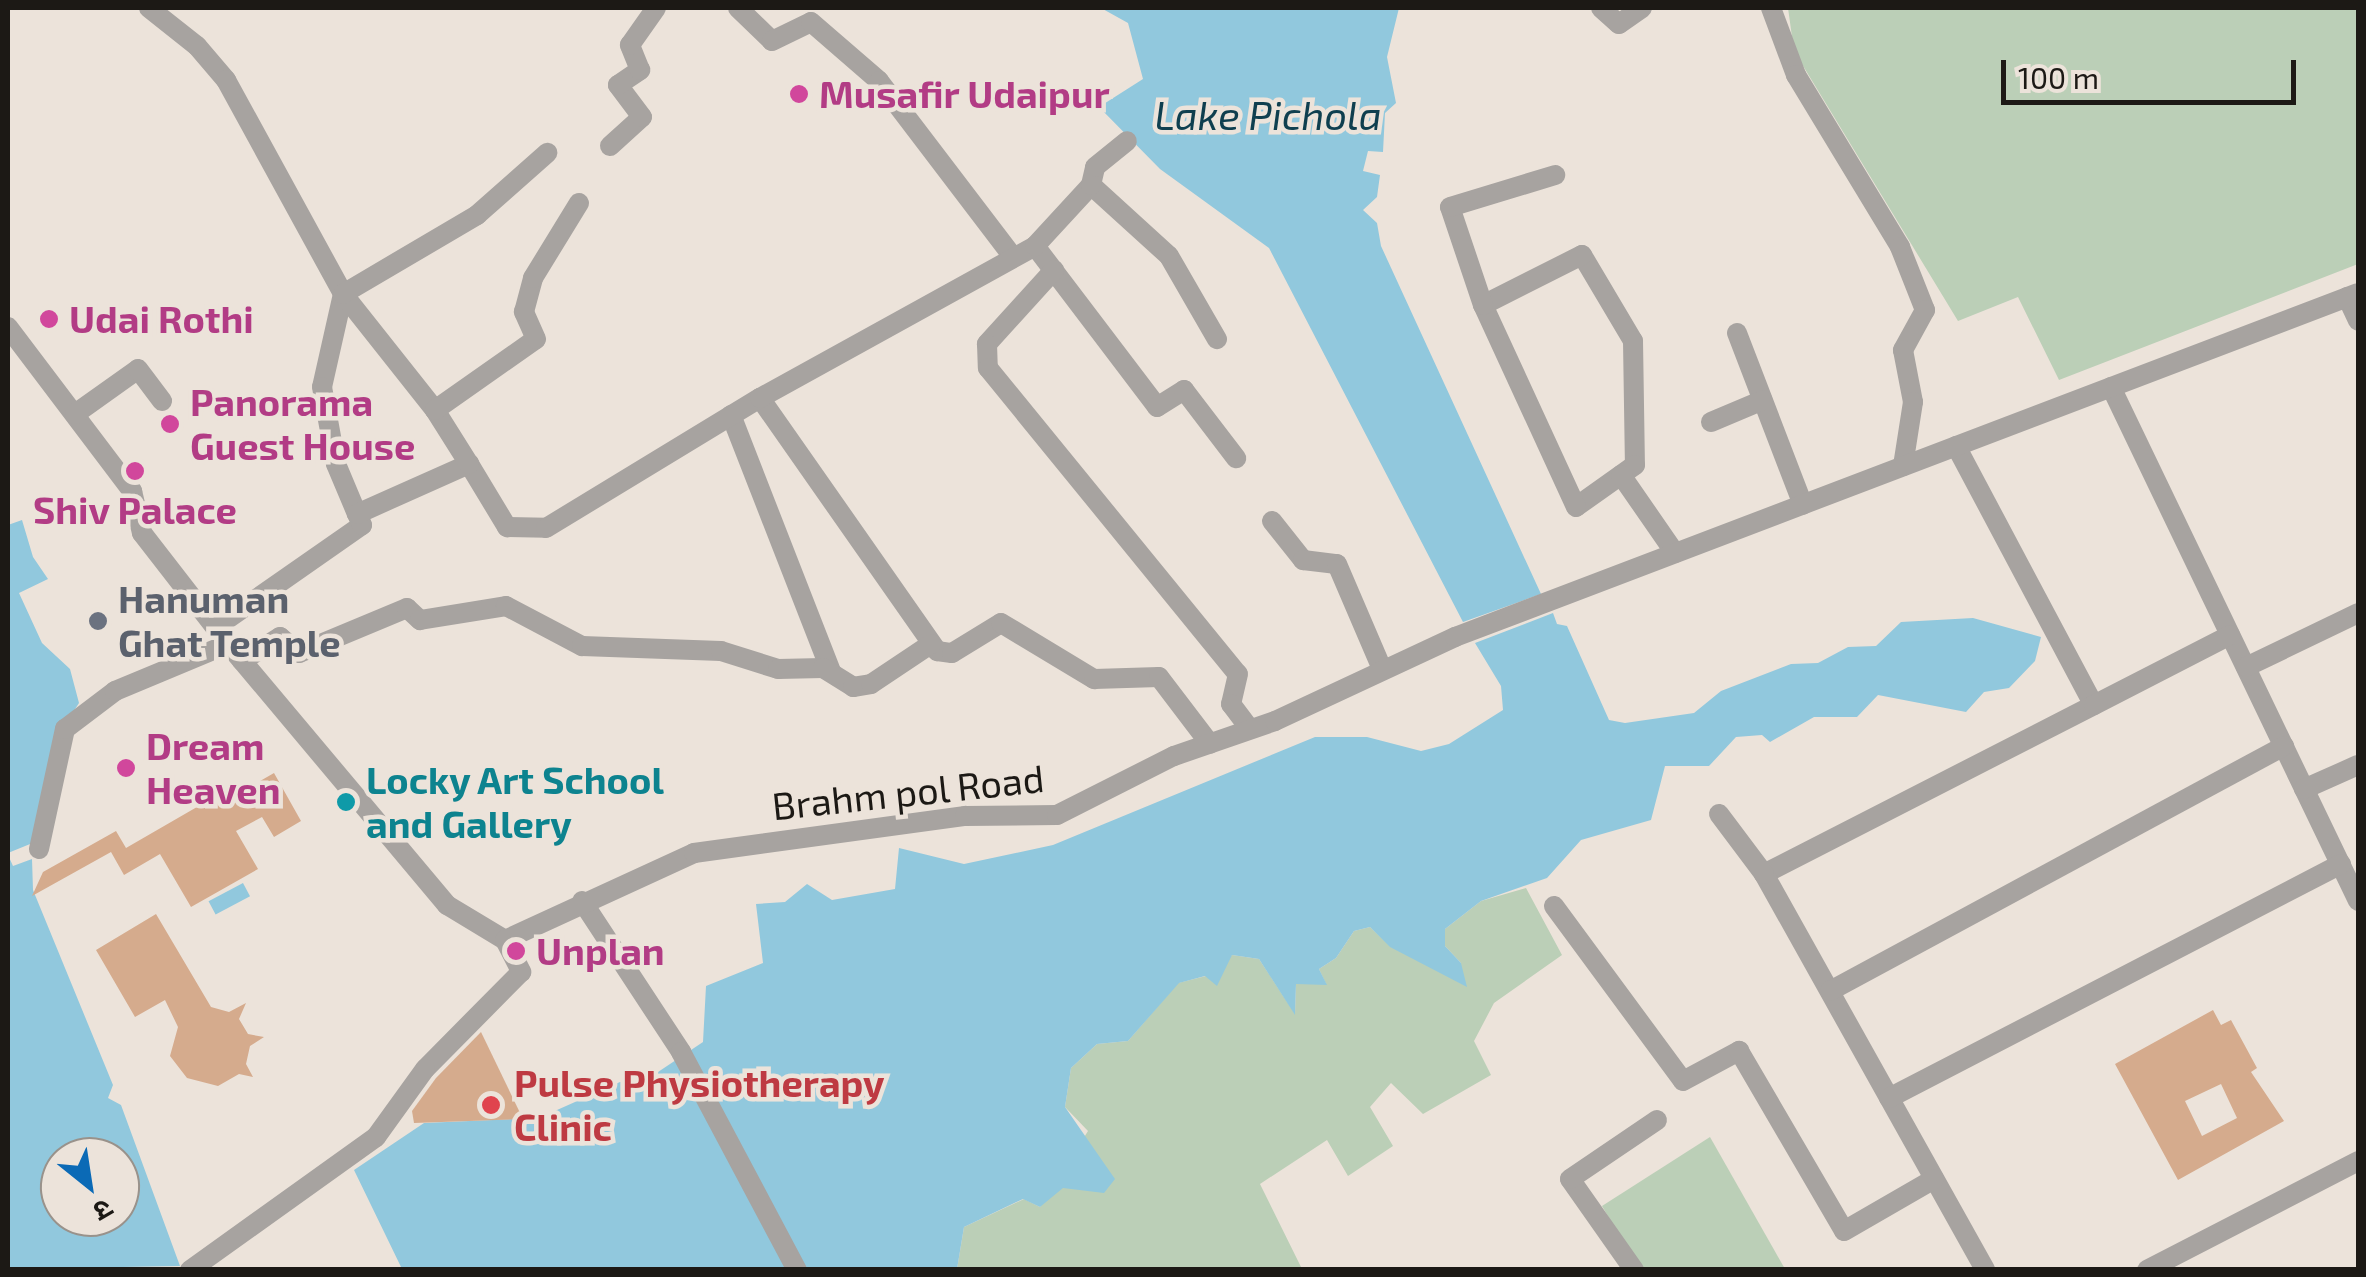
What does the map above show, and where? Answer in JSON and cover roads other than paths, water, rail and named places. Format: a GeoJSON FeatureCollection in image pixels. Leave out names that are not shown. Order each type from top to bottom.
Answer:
{"type":"FeatureCollection","features":[{"type":"Feature","properties":{"kind":"street"},"geometry":{"type":"LineString","coordinates":[[150,8],[197,46],[226,80],[343,294],[435,410],[507,527],[546,528],[760,398],[1011,254],[1036,246],[1091,185],[1096,167],[1127,141]]}},
{"type":"Feature","properties":{"kind":"street"},"geometry":{"type":"LineString","coordinates":[[610,146],[642,117],[618,85],[640,70],[630,45],[656,8]]}},
{"type":"Feature","properties":{"kind":"street"},"geometry":{"type":"LineString","coordinates":[[738,8],[772,41],[811,22],[879,80],[1011,254]]}},
{"type":"Feature","properties":{"kind":"street"},"geometry":{"type":"LineString","coordinates":[[1600,8],[1619,24],[1642,8]]}},
{"type":"Feature","properties":{"kind":"street"},"geometry":{"type":"LineString","coordinates":[[1771,8],[1796,74],[1900,248],[1924,310],[1903,350],[1913,402],[1903,466]]}},
{"type":"Feature","properties":{"kind":"street"},"geometry":{"type":"LineString","coordinates":[[40,849],[66,729],[116,691],[222,636],[362,525],[336,464],[322,387],[343,294],[477,215],[546,153]]}},
{"type":"Feature","properties":{"kind":"street"},"geometry":{"type":"LineString","coordinates":[[1484,305],[1582,254],[1633,341],[1634,465],[1576,507],[1484,305],[1450,207],[1555,175]]}},
{"type":"Feature","properties":{"kind":"street"},"geometry":{"type":"LineString","coordinates":[[1091,185],[1169,256],[1217,339]]}},
{"type":"Feature","properties":{"kind":"street"},"geometry":{"type":"LineString","coordinates":[[435,410],[536,339],[524,312],[532,278],[580,203]]}},
{"type":"Feature","properties":{"kind":"street"},"geometry":{"type":"LineString","coordinates":[[1036,246],[1156,407],[1184,390],[1236,458]]}},
{"type":"Feature","properties":{"kind":"street"},"geometry":{"type":"LineString","coordinates":[[1054,270],[987,344],[988,368],[1238,674],[1231,704],[1250,730]]}},
{"type":"Feature","properties":{"kind":"street"},"geometry":{"type":"LineString","coordinates":[[2353,295],[2358,321]]}},
{"type":"Feature","properties":{"kind":"street","name":"Brahm pol Road"},"geometry":{"type":"LineString","coordinates":[[505,940],[582,901],[694,853],[965,816],[1056,815],[1456,637],[2353,295]]}},
{"type":"Feature","properties":{"kind":"street"},"geometry":{"type":"LineString","coordinates":[[8,327],[132,491],[142,533],[222,636],[447,904],[505,940],[522,972],[425,1069],[376,1137],[191,1269]]}},
{"type":"Feature","properties":{"kind":"street"},"geometry":{"type":"LineString","coordinates":[[1737,333],[1802,504]]}},
{"type":"Feature","properties":{"kind":"street"},"geometry":{"type":"LineString","coordinates":[[75,414],[138,369],[162,400]]}},
{"type":"Feature","properties":{"kind":"street"},"geometry":{"type":"LineString","coordinates":[[2111,387],[2358,901]]}},
{"type":"Feature","properties":{"kind":"street"},"geometry":{"type":"LineString","coordinates":[[760,398],[931,644],[952,653],[1001,623],[1094,679],[1159,677],[1210,744]]}},
{"type":"Feature","properties":{"kind":"street"},"geometry":{"type":"LineString","coordinates":[[1711,422],[1762,400]]}},
{"type":"Feature","properties":{"kind":"street"},"geometry":{"type":"LineString","coordinates":[[731,415],[830,670]]}},
{"type":"Feature","properties":{"kind":"street"},"geometry":{"type":"LineString","coordinates":[[1956,446],[2094,705]]}},
{"type":"Feature","properties":{"kind":"street"},"geometry":{"type":"LineString","coordinates":[[357,514],[469,464]]}},
{"type":"Feature","properties":{"kind":"street"},"geometry":{"type":"LineString","coordinates":[[1620,475],[1675,553]]}},
{"type":"Feature","properties":{"kind":"street"},"geometry":{"type":"LineString","coordinates":[[1272,521],[1303,560],[1337,564],[1382,669]]}},
{"type":"Feature","properties":{"kind":"street"},"geometry":{"type":"LineString","coordinates":[[242,661],[280,637],[299,652],[406,608],[420,620],[506,606],[582,646],[721,651],[778,669],[830,670],[862,686],[931,644]]}},
{"type":"Feature","properties":{"kind":"street"},"geometry":{"type":"LineString","coordinates":[[2246,667],[2358,613]]}},
{"type":"Feature","properties":{"kind":"street"},"geometry":{"type":"LineString","coordinates":[[1764,874],[2230,635]]}},
{"type":"Feature","properties":{"kind":"street"},"geometry":{"type":"LineString","coordinates":[[1830,991],[2284,746]]}},
{"type":"Feature","properties":{"kind":"street"},"geometry":{"type":"LineString","coordinates":[[2304,789],[2358,764]]}},
{"type":"Feature","properties":{"kind":"street"},"geometry":{"type":"LineString","coordinates":[[1719,814],[1764,874],[1985,1270]]}},
{"type":"Feature","properties":{"kind":"street"},"geometry":{"type":"LineString","coordinates":[[1890,1098],[2340,864]]}},
{"type":"Feature","properties":{"kind":"street"},"geometry":{"type":"LineString","coordinates":[[582,901],[681,1052],[797,1270]]}},
{"type":"Feature","properties":{"kind":"street"},"geometry":{"type":"LineString","coordinates":[[1554,906],[1683,1081],[1739,1050],[1844,1231],[1934,1178]]}},
{"type":"Feature","properties":{"kind":"street"},"geometry":{"type":"LineString","coordinates":[[1634,1270],[1570,1179],[1656,1120]]}},
{"type":"Feature","properties":{"kind":"street"},"geometry":{"type":"LineString","coordinates":[[2147,1270],[2358,1160]]}},
{"type":"Feature","properties":{"kind":"water","name":"Lake Pichola"},"geometry":{"type":"Polygon","coordinates":[[[1101,8],[1399,8],[1387,57],[1396,103],[1385,113],[1383,152],[1368,151],[1363,171],[1380,175],[1377,197],[1363,210],[1377,223],[1381,246],[1541,594],[1463,622],[1269,248],[1160,169],[1099,107],[1143,79],[1128,23],[1101,8]]]}},
{"type":"Feature","properties":{"kind":"water"},"geometry":{"type":"Polygon","coordinates":[[[22,520],[33,557],[48,579],[19,593],[42,643],[70,669],[79,703],[62,729],[35,842],[8,853],[8,525],[22,520]]]}},
{"type":"Feature","properties":{"kind":"water"},"geometry":{"type":"Polygon","coordinates":[[[1553,613],[1557,624],[1567,626],[1609,720],[1625,723],[1694,713],[1721,691],[1791,664],[1818,663],[1848,647],[1876,646],[1901,622],[1973,618],[2041,637],[2035,661],[2009,688],[1984,692],[1966,712],[1878,695],[1857,717],[1814,717],[1770,742],[1762,735],[1736,737],[1709,766],[1665,766],[1651,820],[1581,840],[1547,878],[1481,901],[1445,929],[1445,946],[1461,963],[1467,987],[1390,947],[1370,927],[1354,931],[1336,958],[1319,969],[1327,985],[1296,984],[1295,1015],[1259,959],[1232,955],[1217,986],[1205,976],[1179,983],[1128,1041],[1097,1044],[1071,1068],[1065,1107],[1115,1179],[1104,1193],[1063,1188],[1040,1207],[1023,1199],[964,1227],[957,1269],[402,1269],[354,1170],[424,1123],[539,1118],[620,1082],[643,1082],[703,1042],[706,986],[763,963],[756,904],[785,902],[807,884],[832,900],[895,889],[899,848],[964,864],[1053,845],[1315,737],[1367,737],[1421,751],[1449,744],[1503,710],[1501,686],[1475,643],[1553,613]]]}},
{"type":"Feature","properties":{"kind":"water"},"geometry":{"type":"Polygon","coordinates":[[[8,855],[13,866],[32,859],[33,890],[113,1085],[108,1098],[121,1105],[133,1137],[40,1137],[40,1237],[140,1237],[140,1157],[180,1266],[8,1269],[8,855]]]}},
{"type":"Feature","properties":{"kind":"water"},"geometry":{"type":"Polygon","coordinates":[[[243,883],[250,896],[216,915],[209,901],[243,883]]]}},
{"type":"Feature","properties":{"kind":"place","name":"Musafir Udaipur"},"geometry":{"type":"Point","coordinates":[799,94]}},
{"type":"Feature","properties":{"kind":"place","name":"Udai Rothi"},"geometry":{"type":"Point","coordinates":[49,319]}},
{"type":"Feature","properties":{"kind":"place","name":"Panorama Guest House"},"geometry":{"type":"Point","coordinates":[170,424]}},
{"type":"Feature","properties":{"kind":"place","name":"Shiv Palace"},"geometry":{"type":"Point","coordinates":[135,471]}},
{"type":"Feature","properties":{"kind":"place","name":"Hanuman Ghat Temple"},"geometry":{"type":"Point","coordinates":[98,621]}},
{"type":"Feature","properties":{"kind":"place","name":"Dream Heaven"},"geometry":{"type":"Point","coordinates":[126,768]}},
{"type":"Feature","properties":{"kind":"place","name":"Locky Art School and Gallery"},"geometry":{"type":"Point","coordinates":[346,802]}},
{"type":"Feature","properties":{"kind":"place","name":"Unplan"},"geometry":{"type":"Point","coordinates":[516,951]}},
{"type":"Feature","properties":{"kind":"place","name":"Pulse Physiotherapy Clinic"},"geometry":{"type":"Point","coordinates":[491,1105]}}]}
